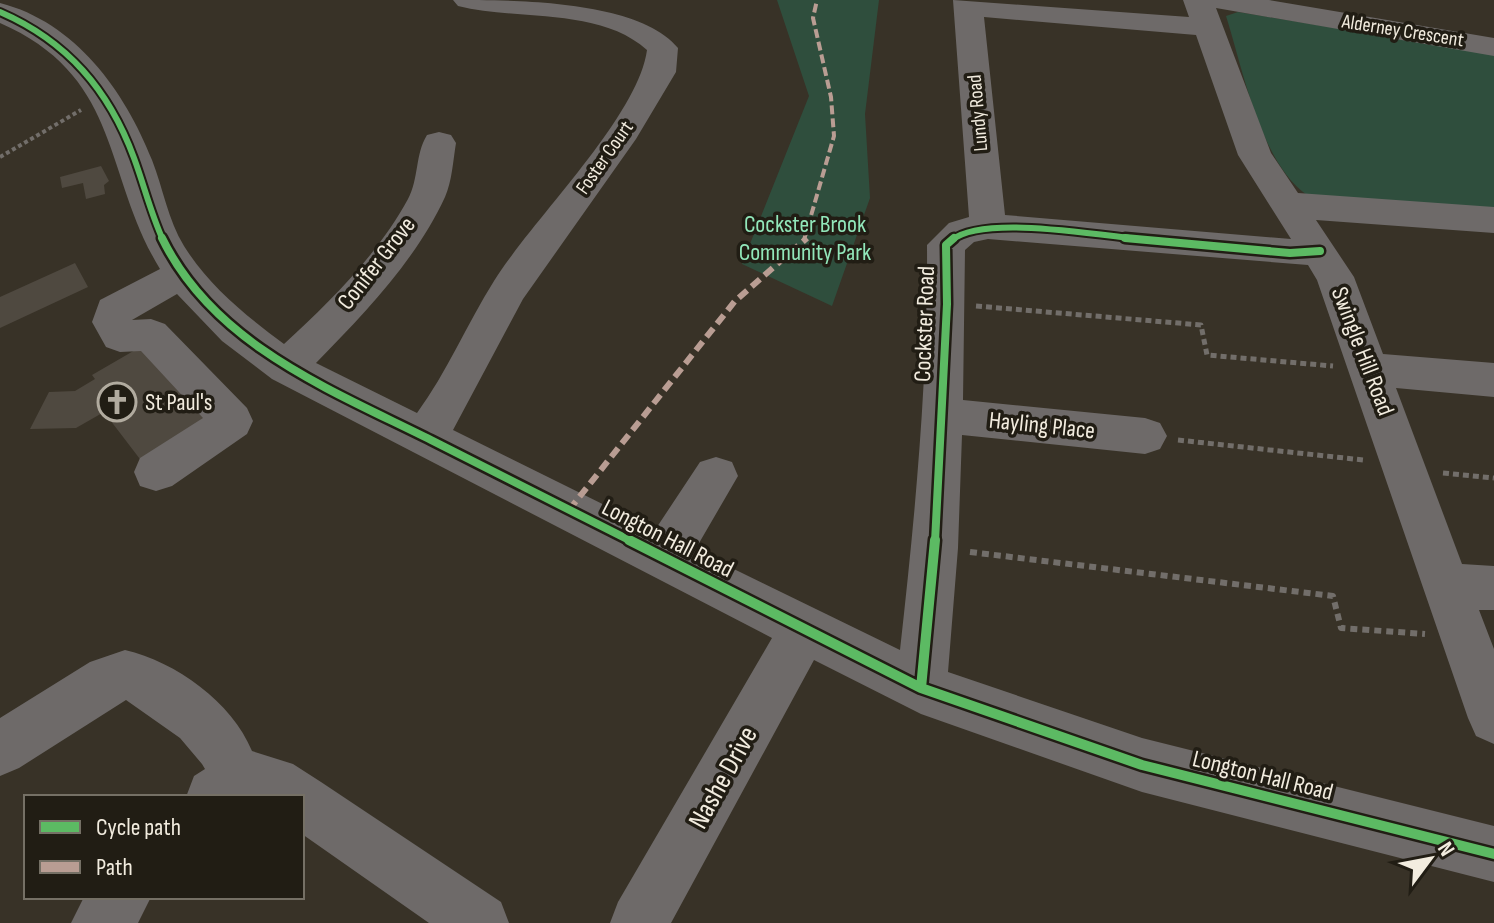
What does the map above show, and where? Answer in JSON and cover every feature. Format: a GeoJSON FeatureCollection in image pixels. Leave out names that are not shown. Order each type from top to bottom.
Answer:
{"type":"FeatureCollection","features":[{"type":"Feature","properties":{"kind":"street","name":"Foster Court"},"geometry":{"type":"LineString","coordinates":[[425,436],[441,413],[508,290],[624,131],[660,72],[663,48],[651,31],[621,20],[560,5],[468,0]]}},
{"type":"Feature","properties":{"kind":"street","name":"Alderney Crescent"},"geometry":{"type":"LineString","coordinates":[[968,4],[1207,9],[1494,47]]}},
{"type":"Feature","properties":{"kind":"street","name":"Lundy Road"},"geometry":{"type":"LineString","coordinates":[[968,4],[988,226]]}},
{"type":"Feature","properties":{"kind":"street","name":"Swingle Hill Road"},"geometry":{"type":"LineString","coordinates":[[1207,9],[1255,155],[1335,277],[1494,718]]}},
{"type":"Feature","properties":{"kind":"street","name":"Longton Hall Road"},"geometry":{"type":"LineString","coordinates":[[0,12],[22,20],[78,59],[106,96],[127,138],[151,214],[182,274],[238,334],[286,367],[921,688],[1142,765],[1494,854]]}},
{"type":"Feature","properties":{"kind":"street","name":"Conifer Grove"},"geometry":{"type":"LineString","coordinates":[[286,367],[307,348],[386,256],[428,196],[439,143]]}},
{"type":"Feature","properties":{"kind":"street"},"geometry":{"type":"LineString","coordinates":[[1288,205],[1494,220]]}},
{"type":"Feature","properties":{"kind":"street","name":"Cockster Road"},"geometry":{"type":"LineString","coordinates":[[921,688],[935,548],[947,304],[946,245],[962,232],[988,226],[1290,253],[1320,251]]}},
{"type":"Feature","properties":{"kind":"street"},"geometry":{"type":"LineString","coordinates":[[156,472],[232,421],[151,335],[120,336],[112,322],[114,311],[127,302],[182,274]]}},
{"type":"Feature","properties":{"kind":"street"},"geometry":{"type":"LineString","coordinates":[[1370,369],[1494,380]]}},
{"type":"Feature","properties":{"kind":"street","name":"Hayling Place"},"geometry":{"type":"LineString","coordinates":[[940,415],[1145,436]]}},
{"type":"Feature","properties":{"kind":"street"},"geometry":{"type":"LineString","coordinates":[[663,559],[716,476]]}},
{"type":"Feature","properties":{"kind":"street"},"geometry":{"type":"LineString","coordinates":[[1447,585],[1494,588]]}},
{"type":"Feature","properties":{"kind":"street","name":"Nashe Drive"},"geometry":{"type":"LineString","coordinates":[[639,923],[804,630]]}},
{"type":"Feature","properties":{"kind":"street"},"geometry":{"type":"LineString","coordinates":[[0,749],[108,680],[125,675],[137,678],[201,719],[229,754],[223,789],[269,779],[293,795]]}},
{"type":"Feature","properties":{"kind":"street"},"geometry":{"type":"LineString","coordinates":[[304,802],[480,923]]}},
{"type":"Feature","properties":{"kind":"street"},"geometry":{"type":"LineString","coordinates":[[100,923],[120,899]]}},
{"type":"Feature","properties":{"kind":"path"},"geometry":{"type":"LineString","coordinates":[[0,157],[106,96]]}},
{"type":"Feature","properties":{"kind":"path"},"geometry":{"type":"LineString","coordinates":[[947,304],[1201,325],[1207,355],[1370,369]]}},
{"type":"Feature","properties":{"kind":"path"},"geometry":{"type":"LineString","coordinates":[[1145,436],[1494,478]]}},
{"type":"Feature","properties":{"kind":"path"},"geometry":{"type":"LineString","coordinates":[[935,548],[1333,596],[1341,628],[1465,637]]}},
{"type":"Feature","properties":{"kind":"green space","name":"Cockster Brook Community Park"},"geometry":{"type":"Polygon","coordinates":[[[777,0],[879,0],[865,114],[870,198],[832,306],[742,264],[809,96],[777,0]]]}},
{"type":"Feature","properties":{"kind":"green space"},"geometry":{"type":"Polygon","coordinates":[[[1238,12],[1494,54],[1494,209],[1307,195],[1277,161],[1255,113],[1226,16],[1238,12]]]}},
{"type":"Feature","properties":{"kind":"building"},"geometry":{"type":"Polygon","coordinates":[[[101,166],[109,181],[104,185],[105,194],[86,199],[83,183],[62,188],[60,177],[101,166]]]}},
{"type":"Feature","properties":{"kind":"building"},"geometry":{"type":"Polygon","coordinates":[[[75,263],[88,287],[0,328],[0,297],[75,263]]]}},
{"type":"Feature","properties":{"kind":"building","name":"St Paul's"},"geometry":{"type":"Polygon","coordinates":[[[142,346],[210,425],[146,467],[104,412],[76,428],[30,429],[49,392],[75,391],[95,379],[92,375],[142,346]]]}},
{"type":"Feature","properties":{"kind":"marked path"},"geometry":{"type":"LineString","coordinates":[[569,510],[735,301],[807,238],[834,136],[831,97],[813,18],[817,0]]}},
{"type":"Feature","properties":{"kind":"cycle path"},"geometry":{"type":"LineString","coordinates":[[0,12],[47,36],[84,70],[100,90],[125,135],[158,230],[180,270],[221,316],[286,367],[921,688],[1142,765],[1494,854]]}},
{"type":"Feature","properties":{"kind":"cycle path"},"geometry":{"type":"LineString","coordinates":[[921,688],[935,548],[947,304],[946,245],[962,232],[988,226],[1290,253],[1320,251]]}},
{"type":"Feature","properties":{"kind":"place","name":"St Paul's"},"geometry":{"type":"Point","coordinates":[117,402]}}]}
